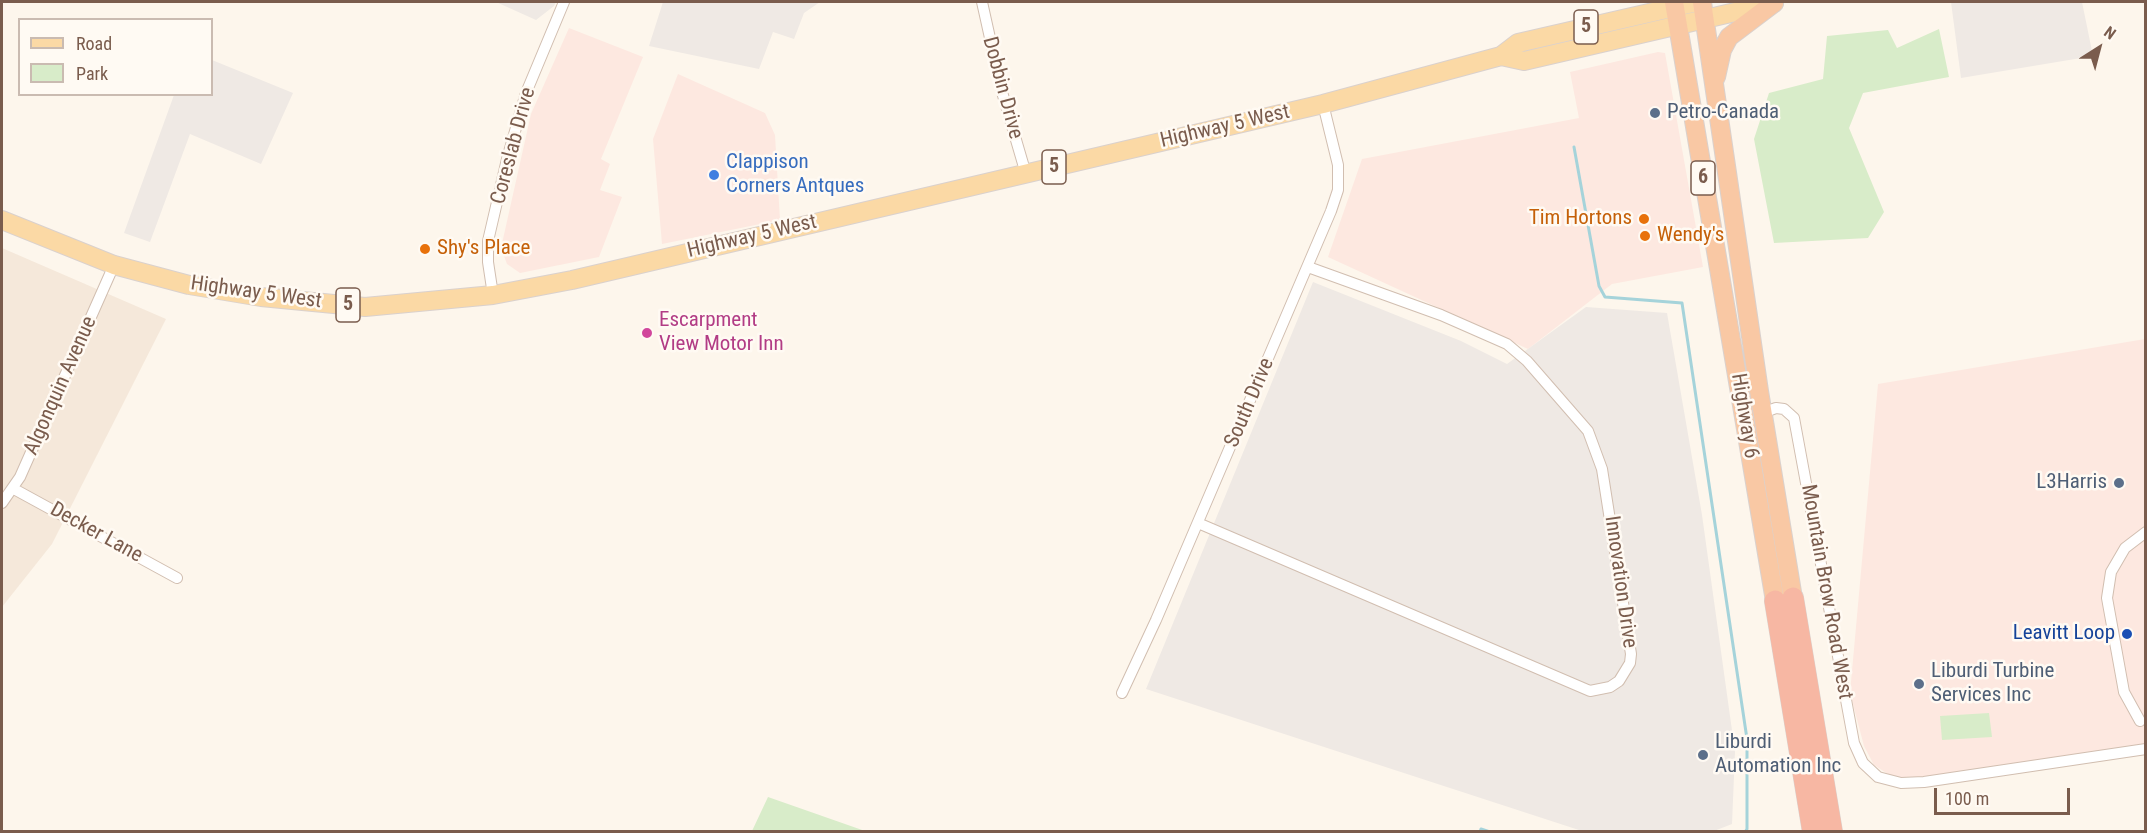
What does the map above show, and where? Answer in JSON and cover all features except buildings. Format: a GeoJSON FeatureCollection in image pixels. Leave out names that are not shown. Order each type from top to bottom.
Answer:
{"type":"FeatureCollection","features":[{"type":"Feature","properties":{"kind":"highway"},"geometry":{"type":"LineString","coordinates":[[1714,87],[1722,50],[1729,37],[1778,2]]}},
{"type":"Feature","properties":{"kind":"highway","name":"Highway 6"},"geometry":{"type":"LineString","coordinates":[[1674,4],[1750,392],[1784,599],[1832,831]]}},
{"type":"Feature","properties":{"kind":"highway","name":"Highway 6"},"geometry":{"type":"LineString","coordinates":[[1703,10],[1750,392],[1762,413],[1813,831]]}},
{"type":"Feature","properties":{"kind":"main road","name":"5"},"geometry":{"type":"LineString","coordinates":[[1674,4],[1696,2]]}},
{"type":"Feature","properties":{"kind":"main road","name":"5"},"geometry":{"type":"LineString","coordinates":[[1678,25],[1703,10],[1778,2]]}},
{"type":"Feature","properties":{"kind":"main road","name":"Highway 5 West"},"geometry":{"type":"LineString","coordinates":[[2,220],[114,265],[189,285],[261,297],[365,307],[494,295],[1323,105],[1501,56],[1518,44],[1674,4]]}},
{"type":"Feature","properties":{"kind":"main road","name":"Highway 5 West"},"geometry":{"type":"LineString","coordinates":[[1501,56],[1524,61],[1678,25]]}},
{"type":"Feature","properties":{"kind":"street","name":"Coreslab Drive"},"geometry":{"type":"LineString","coordinates":[[494,295],[488,262],[488,241],[507,159],[526,93],[564,2]]}},
{"type":"Feature","properties":{"kind":"street","name":"Dobbin Drive"},"geometry":{"type":"LineString","coordinates":[[982,2],[1002,92],[1026,174]]}},
{"type":"Feature","properties":{"kind":"street","name":"South Drive"},"geometry":{"type":"LineString","coordinates":[[1122,693],[1308,267],[1338,190],[1338,165],[1323,105]]}},
{"type":"Feature","properties":{"kind":"street","name":"Algonquin Avenue"},"geometry":{"type":"LineString","coordinates":[[2,503],[14,489],[114,265]]}},
{"type":"Feature","properties":{"kind":"street","name":"Innovation Drive"},"geometry":{"type":"LineString","coordinates":[[1198,523],[1590,691],[1610,687],[1618,681],[1630,663],[1631,654],[1602,469],[1588,431],[1527,361],[1506,344],[1441,315],[1308,267]]}},
{"type":"Feature","properties":{"kind":"street","name":"Mountain Brow Road West"},"geometry":{"type":"LineString","coordinates":[[1762,413],[1776,408],[1784,409],[1794,418],[1854,743],[1863,763],[1878,777],[1901,783],[1924,782],[2145,749]]}},
{"type":"Feature","properties":{"kind":"street","name":"Decker Lane"},"geometry":{"type":"LineString","coordinates":[[14,489],[177,578]]}},
{"type":"Feature","properties":{"kind":"street"},"geometry":{"type":"LineString","coordinates":[[2140,721],[2124,692],[2107,598],[2111,572],[2125,548],[2145,532]]}},
{"type":"Feature","properties":{"kind":"shaded area"},"geometry":{"type":"Polygon","coordinates":[[[496,2],[556,2],[536,20],[496,2]]]}},
{"type":"Feature","properties":{"kind":"shaded area"},"geometry":{"type":"Polygon","coordinates":[[[663,2],[820,2],[804,13],[794,39],[773,32],[759,69],[649,46],[663,2]]]}},
{"type":"Feature","properties":{"kind":"shaded area"},"geometry":{"type":"Polygon","coordinates":[[[1951,2],[2082,2],[2093,56],[1961,78],[1951,2]]]}},
{"type":"Feature","properties":{"kind":"shaded area"},"geometry":{"type":"Polygon","coordinates":[[[569,28],[643,57],[601,159],[610,164],[600,190],[622,197],[599,257],[520,273],[507,264],[501,248],[531,114],[569,28]]]}},
{"type":"Feature","properties":{"kind":"shaded area"},"geometry":{"type":"Polygon","coordinates":[[[1658,52],[1665,53],[1703,267],[1612,284],[1528,349],[1328,257],[1362,159],[1579,118],[1570,72],[1658,52]]]}},
{"type":"Feature","properties":{"kind":"shaded area"},"geometry":{"type":"Polygon","coordinates":[[[213,60],[293,93],[261,164],[190,134],[150,242],[124,233],[174,96],[213,96],[213,60]]]}},
{"type":"Feature","properties":{"kind":"shaded area"},"geometry":{"type":"Polygon","coordinates":[[[678,74],[765,113],[775,135],[780,220],[662,244],[653,139],[678,74]]]}},
{"type":"Feature","properties":{"kind":"shaded area"},"geometry":{"type":"Polygon","coordinates":[[[2,248],[166,319],[52,544],[2,607],[2,248]]]}},
{"type":"Feature","properties":{"kind":"shaded area"},"geometry":{"type":"Polygon","coordinates":[[[1313,282],[1461,341],[1507,364],[1586,307],[1667,313],[1702,515],[1735,752],[1732,824],[1714,831],[1582,831],[1146,689],[1313,282]]]}},
{"type":"Feature","properties":{"kind":"shaded area"},"geometry":{"type":"Polygon","coordinates":[[[2145,339],[2145,744],[1914,779],[1891,776],[1874,765],[1864,746],[1850,693],[1878,384],[2145,339]]]}},
{"type":"Feature","properties":{"kind":"green space"},"geometry":{"type":"Polygon","coordinates":[[[1939,29],[1949,77],[1863,93],[1849,128],[1884,212],[1868,238],[1774,243],[1754,139],[1769,93],[1823,79],[1827,36],[1888,30],[1897,48],[1939,29]]]}},
{"type":"Feature","properties":{"kind":"green space"},"geometry":{"type":"Polygon","coordinates":[[[1989,713],[1992,737],[1942,740],[1940,716],[1989,713]]]}},
{"type":"Feature","properties":{"kind":"green space"},"geometry":{"type":"Polygon","coordinates":[[[768,797],[865,831],[752,831],[768,797]]]}},
{"type":"Feature","properties":{"kind":"waterway"},"geometry":{"type":"LineString","coordinates":[[1574,147],[1599,286],[1605,297],[1682,303],[1747,739],[1747,829],[1745,832]]}},
{"type":"Feature","properties":{"kind":"waterway"},"geometry":{"type":"LineString","coordinates":[[1480,832],[1481,829],[1490,832]]}},
{"type":"Feature","properties":{"kind":"place","name":"Petro-Canada"},"geometry":{"type":"Point","coordinates":[1655,113]}},
{"type":"Feature","properties":{"kind":"place","name":"Clappison Corners Antques"},"geometry":{"type":"Point","coordinates":[714,175]}},
{"type":"Feature","properties":{"kind":"place","name":"Tim Hortons"},"geometry":{"type":"Point","coordinates":[1644,219]}},
{"type":"Feature","properties":{"kind":"place","name":"Wendy's"},"geometry":{"type":"Point","coordinates":[1645,236]}},
{"type":"Feature","properties":{"kind":"place","name":"Shy's Place"},"geometry":{"type":"Point","coordinates":[425,249]}},
{"type":"Feature","properties":{"kind":"place","name":"Escarpment View Motor Inn"},"geometry":{"type":"Point","coordinates":[647,333]}},
{"type":"Feature","properties":{"kind":"place","name":"L3Harris"},"geometry":{"type":"Point","coordinates":[2119,483]}},
{"type":"Feature","properties":{"kind":"place","name":"Leavitt Loop"},"geometry":{"type":"Point","coordinates":[2127,634]}},
{"type":"Feature","properties":{"kind":"place","name":"Liburdi Turbine Services Inc"},"geometry":{"type":"Point","coordinates":[1919,684]}},
{"type":"Feature","properties":{"kind":"place","name":"Liburdi Automation Inc"},"geometry":{"type":"Point","coordinates":[1703,755]}}]}
